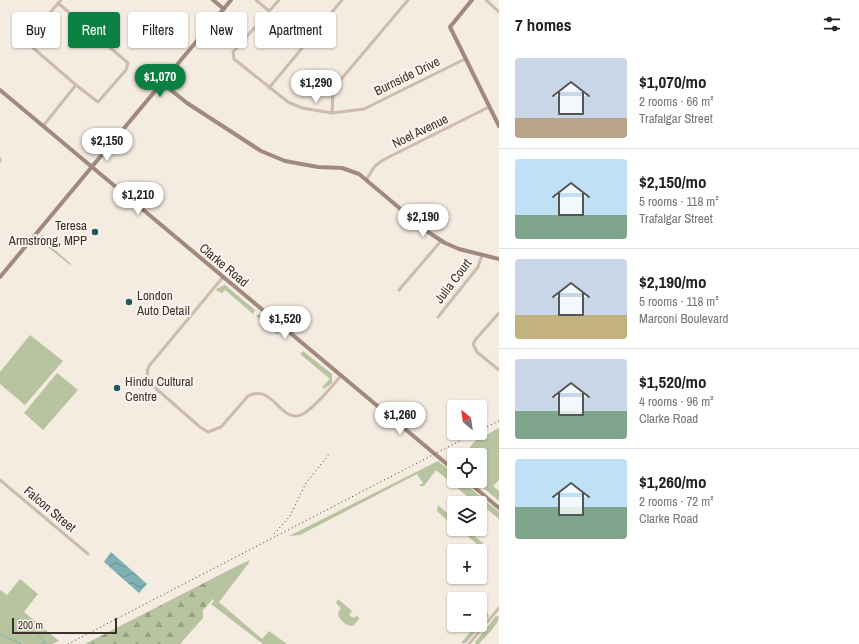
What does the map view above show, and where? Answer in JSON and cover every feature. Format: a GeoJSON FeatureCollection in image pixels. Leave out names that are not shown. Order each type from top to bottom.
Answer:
{"type":"FeatureCollection","features":[{"type":"Feature","properties":{"kind":"main road"},"geometry":{"type":"LineString","coordinates":[[213,0],[224,9]]}},
{"type":"Feature","properties":{"kind":"main road"},"geometry":{"type":"LineString","coordinates":[[0,278],[231,0]]}},
{"type":"Feature","properties":{"kind":"main road"},"geometry":{"type":"LineString","coordinates":[[472,0],[450,26],[499,126]]}},
{"type":"Feature","properties":{"kind":"main road"},"geometry":{"type":"LineString","coordinates":[[162,83],[187,103],[261,151],[285,161],[318,167],[342,168],[359,174],[428,232],[441,241],[459,249],[499,259]]}},
{"type":"Feature","properties":{"kind":"main road","name":"Clarke Road"},"geometry":{"type":"LineString","coordinates":[[0,90],[447,464]]}},
{"type":"Feature","properties":{"kind":"main road"},"geometry":{"type":"LineString","coordinates":[[475,488],[499,508]]}},
{"type":"Feature","properties":{"kind":"street"},"geometry":{"type":"LineString","coordinates":[[58,3],[128,62],[126,70],[98,102],[31,46],[28,41],[28,38],[58,3],[61,0]]}},
{"type":"Feature","properties":{"kind":"street"},"geometry":{"type":"LineString","coordinates":[[256,0],[269,11]]}},
{"type":"Feature","properties":{"kind":"street","name":"Burnside Drive"},"geometry":{"type":"LineString","coordinates":[[279,0],[234,52],[234,59],[288,102],[302,108],[332,113],[364,109],[465,58]]}},
{"type":"Feature","properties":{"kind":"street"},"geometry":{"type":"LineString","coordinates":[[269,88],[342,0]]}},
{"type":"Feature","properties":{"kind":"street"},"geometry":{"type":"LineString","coordinates":[[332,113],[333,92],[338,83],[408,0]]}},
{"type":"Feature","properties":{"kind":"street"},"geometry":{"type":"LineString","coordinates":[[486,0],[499,12]]}},
{"type":"Feature","properties":{"kind":"street"},"geometry":{"type":"LineString","coordinates":[[43,126],[76,85]]}},
{"type":"Feature","properties":{"kind":"street","name":"Noel Avenue"},"geometry":{"type":"LineString","coordinates":[[366,180],[375,166],[383,160],[489,107]]}},
{"type":"Feature","properties":{"kind":"street"},"geometry":{"type":"LineString","coordinates":[[399,290],[441,241]]}},
{"type":"Feature","properties":{"kind":"street","name":"Julia Court"},"geometry":{"type":"LineString","coordinates":[[438,317],[478,267],[482,255]]}},
{"type":"Feature","properties":{"kind":"street"},"geometry":{"type":"LineString","coordinates":[[223,277],[149,366],[147,371],[148,381],[200,427],[208,432],[221,427],[248,396],[254,392],[263,393],[290,415],[299,416],[307,411],[341,376]]}},
{"type":"Feature","properties":{"kind":"street"},"geometry":{"type":"LineString","coordinates":[[499,313],[476,339],[474,344],[477,352],[499,370]]}},
{"type":"Feature","properties":{"kind":"street","name":"Falcon Street"},"geometry":{"type":"LineString","coordinates":[[0,480],[88,554]]}},
{"type":"Feature","properties":{"kind":"street"},"geometry":{"type":"LineString","coordinates":[[469,644],[499,608]]}},
{"type":"Feature","properties":{"kind":"green space"},"geometry":{"type":"Polygon","coordinates":[[[42,235],[50,239],[48,244],[71,264],[70,265],[38,239],[42,235]]]}},
{"type":"Feature","properties":{"kind":"green space"},"geometry":{"type":"Polygon","coordinates":[[[225,285],[255,310],[253,314],[225,290],[222,293],[217,291],[216,289],[225,285]]]}},
{"type":"Feature","properties":{"kind":"green space"},"geometry":{"type":"Polygon","coordinates":[[[259,314],[279,329],[278,335],[256,316],[259,314]]]}},
{"type":"Feature","properties":{"kind":"green space"},"geometry":{"type":"Polygon","coordinates":[[[30,335],[63,361],[25,405],[0,384],[0,372],[30,335]]]}},
{"type":"Feature","properties":{"kind":"green space"},"geometry":{"type":"Polygon","coordinates":[[[303,351],[332,374],[332,383],[324,389],[322,387],[330,379],[300,354],[303,351]]]}},
{"type":"Feature","properties":{"kind":"green space"},"geometry":{"type":"Polygon","coordinates":[[[57,373],[78,390],[43,430],[24,413],[57,373]]]}},
{"type":"Feature","properties":{"kind":"green space"},"geometry":{"type":"Polygon","coordinates":[[[499,428],[499,480],[493,486],[499,491],[499,501],[483,488],[487,488],[487,448],[469,448],[477,440],[487,440],[487,434],[499,428]]]}},
{"type":"Feature","properties":{"kind":"green space"},"geometry":{"type":"Polygon","coordinates":[[[438,461],[447,468],[447,479],[436,470],[424,486],[418,486],[423,483],[417,474],[300,535],[289,536],[438,461]]]}},
{"type":"Feature","properties":{"kind":"green space"},"geometry":{"type":"Polygon","coordinates":[[[457,488],[470,488],[480,496],[467,496],[457,488]]]}},
{"type":"Feature","properties":{"kind":"green space"},"geometry":{"type":"Polygon","coordinates":[[[487,502],[499,512],[499,519],[487,509],[487,502]]]}},
{"type":"Feature","properties":{"kind":"green space"},"geometry":{"type":"Polygon","coordinates":[[[438,505],[447,513],[447,520],[437,511],[438,505]]]}},
{"type":"Feature","properties":{"kind":"green space"},"geometry":{"type":"Polygon","coordinates":[[[468,536],[474,536],[483,543],[477,544],[468,536]]]}},
{"type":"Feature","properties":{"kind":"green space"},"geometry":{"type":"Polygon","coordinates":[[[250,560],[219,602],[262,639],[269,631],[287,644],[263,644],[211,604],[214,601],[209,597],[234,569],[167,644],[101,644],[237,566],[250,560]]]}},
{"type":"Feature","properties":{"kind":"green space"},"geometry":{"type":"Polygon","coordinates":[[[235,567],[209,597],[212,600],[203,610],[203,618],[180,644],[85,644],[235,567]]]}},
{"type":"Feature","properties":{"kind":"green space"},"geometry":{"type":"Polygon","coordinates":[[[20,579],[38,594],[24,612],[59,641],[52,644],[0,644],[0,590],[7,595],[20,579]]]}},
{"type":"Feature","properties":{"kind":"green space"},"geometry":{"type":"Polygon","coordinates":[[[338,599],[352,611],[349,615],[354,618],[357,615],[359,619],[353,626],[345,624],[341,620],[338,613],[341,608],[336,603],[338,599]]]}},
{"type":"Feature","properties":{"kind":"green space"},"geometry":{"type":"Polygon","coordinates":[[[496,616],[499,617],[494,628],[479,644],[476,644],[475,642],[483,632],[487,632],[487,627],[496,616]]]}},
{"type":"Feature","properties":{"kind":"green space"},"geometry":{"type":"Polygon","coordinates":[[[470,632],[475,632],[466,643],[461,643],[470,632]]]}},
{"type":"Feature","properties":{"kind":"water"},"geometry":{"type":"Polygon","coordinates":[[[111,552],[147,584],[139,593],[104,562],[111,552]]]}},
{"type":"Feature","properties":{"kind":"waterway"},"geometry":{"type":"LineString","coordinates":[[0,634],[21,644]]}},
{"type":"Feature","properties":{"kind":"waterway"},"geometry":{"type":"LineString","coordinates":[[38,636],[45,642]]}},
{"type":"Feature","properties":{"kind":"waterway"},"geometry":{"type":"LineString","coordinates":[[41,644],[45,642],[46,644]]}},
{"type":"Feature","properties":{"kind":"railway"},"geometry":{"type":"LineString","coordinates":[[487,427],[499,421]]}},
{"type":"Feature","properties":{"kind":"railway"},"geometry":{"type":"LineString","coordinates":[[68,644],[461,440]]}},
{"type":"Feature","properties":{"kind":"railway"},"geometry":{"type":"LineString","coordinates":[[274,534],[290,516],[306,483],[330,453]]}},
{"type":"Feature","properties":{"kind":"place","name":"Teresa Armstrong, MPP"},"geometry":{"type":"Point","coordinates":[95,232]}},
{"type":"Feature","properties":{"kind":"place","name":"London Auto Detail"},"geometry":{"type":"Point","coordinates":[129,302]}},
{"type":"Feature","properties":{"kind":"place","name":"Hindu Cultural Centre"},"geometry":{"type":"Point","coordinates":[117,388]}}]}
